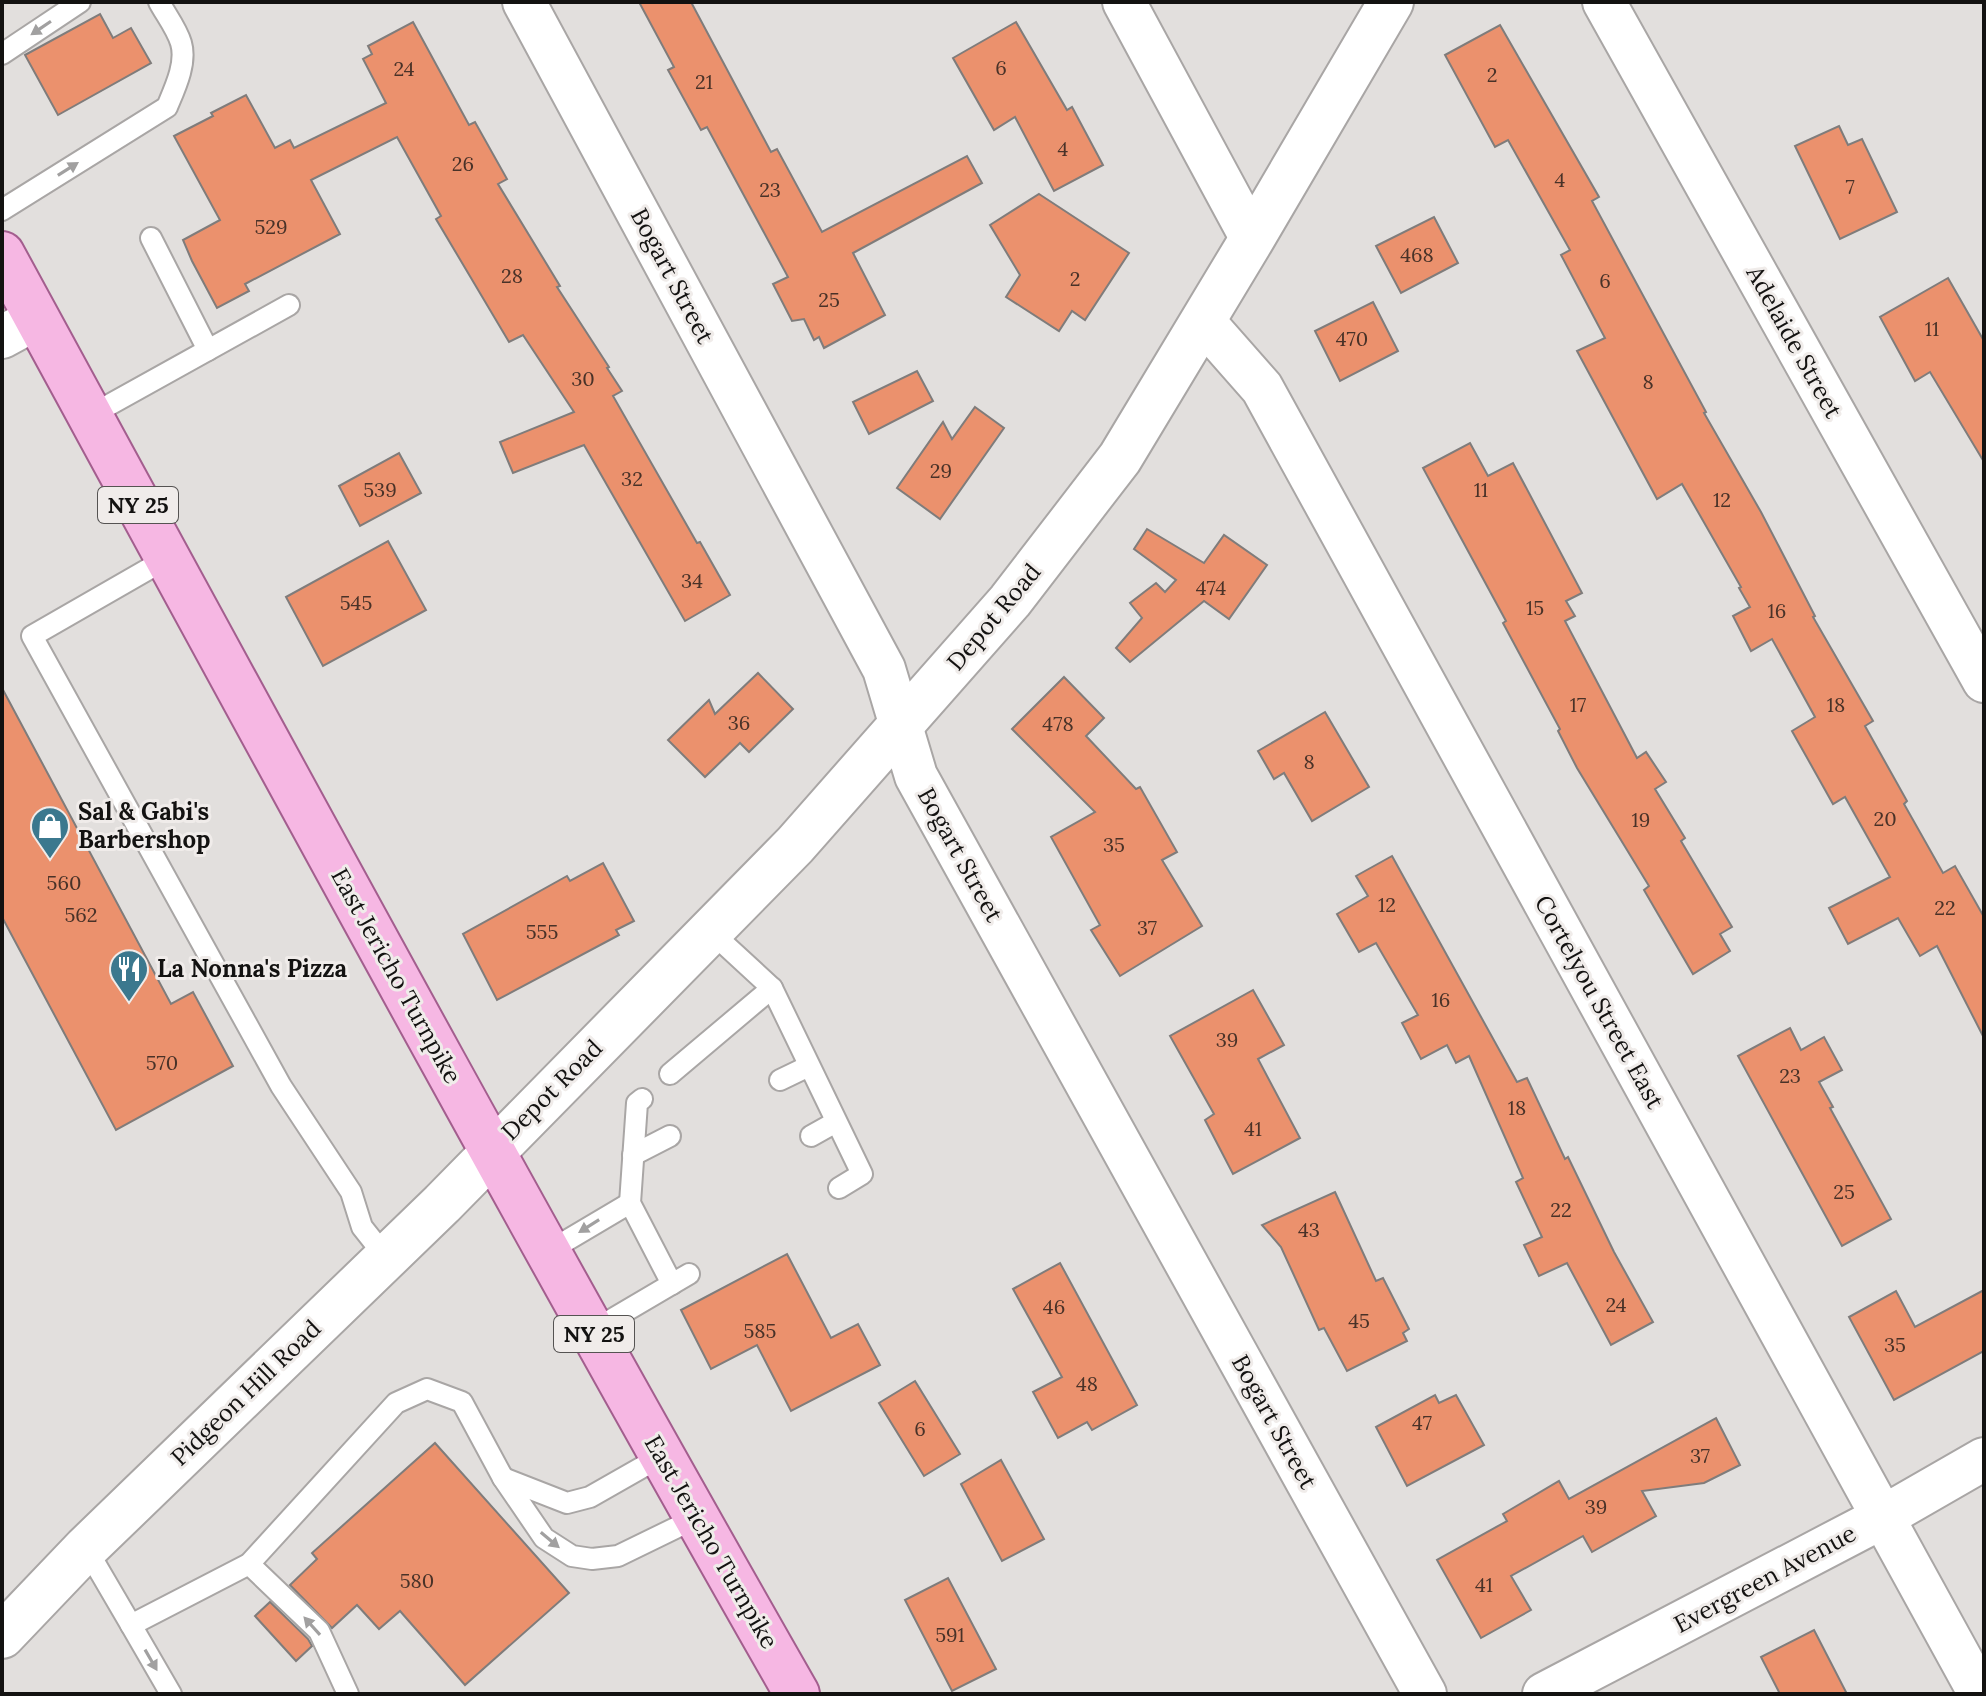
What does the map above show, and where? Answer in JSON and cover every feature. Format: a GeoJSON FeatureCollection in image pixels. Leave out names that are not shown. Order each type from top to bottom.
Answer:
{"type":"FeatureCollection","features":[{"type":"Feature","properties":{"kind":"main road","name":"East Jericho Turnpike"},"geometry":{"type":"LineString","coordinates":[[2,254],[19,327],[91,415],[166,559],[492,1151],[797,1694]]}},
{"type":"Feature","properties":{"kind":"street","name":"Bogart Street"},"geometry":{"type":"LineString","coordinates":[[524,2],[884,669],[916,776],[1425,1694]]}},
{"type":"Feature","properties":{"kind":"street"},"geometry":{"type":"LineString","coordinates":[[1124,2],[1252,239]]}},
{"type":"Feature","properties":{"kind":"street","name":"Depot Road"},"geometry":{"type":"LineString","coordinates":[[492,1151],[795,845],[1010,601],[1120,458],[1391,2]]}},
{"type":"Feature","properties":{"kind":"street","name":"Adelaide Street"},"geometry":{"type":"LineString","coordinates":[[1604,2],[1984,681]]}},
{"type":"Feature","properties":{"kind":"street","name":"Cortelyou Street East"},"geometry":{"type":"LineString","coordinates":[[1203,321],[1262,388],[1980,1694]]}},
{"type":"Feature","properties":{"kind":"street","name":"Pidgeon Hill Road"},"geometry":{"type":"LineString","coordinates":[[2,1636],[86,1548],[442,1204],[492,1151]]}},
{"type":"Feature","properties":{"kind":"street","name":"Evergreen Avenue"},"geometry":{"type":"LineString","coordinates":[[1544,1694],[1883,1517],[1984,1459]]}},
{"type":"Feature","properties":{"kind":"lane"},"geometry":{"type":"LineString","coordinates":[[2,54],[80,2]]}},
{"type":"Feature","properties":{"kind":"lane"},"geometry":{"type":"LineString","coordinates":[[2,210],[167,107],[182,58],[181,43],[159,2]]}},
{"type":"Feature","properties":{"kind":"lane"},"geometry":{"type":"LineString","coordinates":[[151,238],[208,350]]}},
{"type":"Feature","properties":{"kind":"lane"},"geometry":{"type":"LineString","coordinates":[[91,415],[289,305]]}},
{"type":"Feature","properties":{"kind":"lane"},"geometry":{"type":"LineString","coordinates":[[166,559],[32,636],[281,1086],[351,1192],[362,1227],[385,1256]]}},
{"type":"Feature","properties":{"kind":"lane"},"geometry":{"type":"LineString","coordinates":[[709,930],[772,988],[862,1174],[839,1188]]}},
{"type":"Feature","properties":{"kind":"lane"},"geometry":{"type":"LineString","coordinates":[[670,1074],[772,988]]}},
{"type":"Feature","properties":{"kind":"lane"},"geometry":{"type":"LineString","coordinates":[[780,1080],[809,1066]]}},
{"type":"Feature","properties":{"kind":"lane"},"geometry":{"type":"LineString","coordinates":[[592,1331],[681,1279],[651,1228],[630,1203],[637,1103],[642,1099]]}},
{"type":"Feature","properties":{"kind":"lane"},"geometry":{"type":"LineString","coordinates":[[811,1136],[836,1122]]}},
{"type":"Feature","properties":{"kind":"lane"},"geometry":{"type":"LineString","coordinates":[[633,1155],[670,1136]]}},
{"type":"Feature","properties":{"kind":"lane"},"geometry":{"type":"LineString","coordinates":[[549,1251],[630,1203]]}},
{"type":"Feature","properties":{"kind":"lane"},"geometry":{"type":"LineString","coordinates":[[131,1625],[249,1564],[396,1403],[427,1389],[462,1402],[503,1478],[544,1538],[572,1556],[592,1559],[618,1556],[696,1518]]}},
{"type":"Feature","properties":{"kind":"lane"},"geometry":{"type":"LineString","coordinates":[[503,1478],[567,1503],[590,1497],[662,1456]]}},
{"type":"Feature","properties":{"kind":"lane"},"geometry":{"type":"LineString","coordinates":[[86,1548],[171,1694]]}},
{"type":"Feature","properties":{"kind":"lane"},"geometry":{"type":"LineString","coordinates":[[249,1564],[319,1631],[348,1694]]}},
{"type":"Feature","properties":{"kind":"building"},"geometry":{"type":"Polygon","coordinates":[[[639,2],[691,2],[771,152],[777,149],[822,232],[967,156],[982,183],[853,253],[885,315],[824,348],[819,337],[814,340],[804,319],[792,321],[773,284],[788,277],[707,127],[701,130],[668,70],[674,67],[639,2]]]}},
{"type":"Feature","properties":{"kind":"building"},"geometry":{"type":"Polygon","coordinates":[[[100,14],[113,38],[131,28],[151,63],[58,115],[25,55],[100,14]]]}},
{"type":"Feature","properties":{"kind":"building"},"geometry":{"type":"Polygon","coordinates":[[[413,22],[469,125],[475,122],[507,179],[498,184],[560,286],[557,287],[609,367],[622,391],[613,396],[730,595],[685,621],[584,445],[513,473],[500,442],[574,412],[523,335],[509,342],[436,219],[441,216],[397,137],[311,180],[340,234],[245,284],[249,291],[217,308],[192,261],[183,240],[220,220],[174,136],[246,95],[275,148],[290,140],[294,148],[386,103],[363,59],[372,54],[368,46],[413,22]]]}},
{"type":"Feature","properties":{"kind":"building"},"geometry":{"type":"Polygon","coordinates":[[[1016,22],[1067,110],[1072,107],[1103,165],[1054,191],[1015,117],[994,130],[953,58],[1016,22]]]}},
{"type":"Feature","properties":{"kind":"building"},"geometry":{"type":"Polygon","coordinates":[[[1500,25],[1599,197],[1592,201],[1704,413],[1761,512],[1813,617],[1873,721],[1865,726],[1907,801],[1904,804],[1943,873],[1955,866],[1984,917],[1984,1038],[1937,946],[1920,956],[1898,918],[1848,944],[1829,908],[1890,877],[1845,797],[1833,804],[1792,731],[1815,717],[1772,639],[1751,651],[1733,616],[1750,607],[1682,484],[1657,499],[1577,351],[1605,338],[1561,255],[1570,250],[1508,140],[1495,147],[1445,55],[1500,25]]]}},
{"type":"Feature","properties":{"kind":"building"},"geometry":{"type":"Polygon","coordinates":[[[1839,126],[1848,145],[1862,139],[1897,212],[1840,239],[1795,146],[1839,126]]]}},
{"type":"Feature","properties":{"kind":"building"},"geometry":{"type":"Polygon","coordinates":[[[1039,194],[1129,253],[1085,320],[1072,311],[1059,331],[1006,297],[1020,275],[990,225],[1039,194]]]}},
{"type":"Feature","properties":{"kind":"building"},"geometry":{"type":"Polygon","coordinates":[[[1434,217],[1458,263],[1401,293],[1376,246],[1434,217]]]}},
{"type":"Feature","properties":{"kind":"building"},"geometry":{"type":"Polygon","coordinates":[[[1948,278],[1984,341],[1984,462],[1930,372],[1915,381],[1880,317],[1948,278]]]}},
{"type":"Feature","properties":{"kind":"building"},"geometry":{"type":"Polygon","coordinates":[[[1373,302],[1398,351],[1340,381],[1315,331],[1373,302]]]}},
{"type":"Feature","properties":{"kind":"building"},"geometry":{"type":"Polygon","coordinates":[[[917,371],[933,401],[869,434],[853,402],[917,371]]]}},
{"type":"Feature","properties":{"kind":"building"},"geometry":{"type":"Polygon","coordinates":[[[975,407],[1004,428],[940,519],[897,488],[943,422],[952,439],[975,407]]]}},
{"type":"Feature","properties":{"kind":"building"},"geometry":{"type":"Polygon","coordinates":[[[1470,443],[1488,476],[1513,463],[1582,593],[1566,601],[1575,616],[1565,621],[1637,758],[1646,752],[1666,782],[1655,789],[1685,838],[1681,841],[1732,927],[1720,934],[1730,951],[1693,974],[1644,890],[1649,886],[1577,768],[1558,731],[1560,729],[1503,623],[1506,621],[1423,468],[1470,443]]]}},
{"type":"Feature","properties":{"kind":"building"},"geometry":{"type":"Polygon","coordinates":[[[399,453],[421,493],[360,526],[339,486],[399,453]]]}},
{"type":"Feature","properties":{"kind":"building"},"geometry":{"type":"Polygon","coordinates":[[[1147,529],[1204,563],[1224,535],[1267,565],[1229,619],[1204,601],[1130,662],[1116,648],[1142,618],[1130,603],[1156,583],[1165,592],[1176,580],[1134,549],[1147,529]]]}},
{"type":"Feature","properties":{"kind":"building"},"geometry":{"type":"Polygon","coordinates":[[[388,541],[426,610],[323,666],[286,597],[388,541]]]}},
{"type":"Feature","properties":{"kind":"building"},"geometry":{"type":"Polygon","coordinates":[[[758,673],[793,709],[749,752],[740,743],[705,777],[668,740],[709,700],[715,714],[758,673]]]}},
{"type":"Feature","properties":{"kind":"building"},"geometry":{"type":"Polygon","coordinates":[[[1064,677],[1104,718],[1086,736],[1136,789],[1140,787],[1177,852],[1162,860],[1202,926],[1120,976],[1091,930],[1100,925],[1051,837],[1095,812],[1012,729],[1064,677]]]}},
{"type":"Feature","properties":{"kind":"building"},"geometry":{"type":"Polygon","coordinates":[[[2,688],[171,1004],[193,992],[233,1066],[116,1130],[2,917],[2,688]]]}},
{"type":"Feature","properties":{"kind":"building"},"geometry":{"type":"Polygon","coordinates":[[[1325,712],[1369,787],[1312,821],[1284,773],[1274,779],[1258,751],[1325,712]]]}},
{"type":"Feature","properties":{"kind":"building"},"geometry":{"type":"Polygon","coordinates":[[[1392,856],[1517,1082],[1527,1078],[1565,1159],[1568,1157],[1614,1252],[1653,1322],[1611,1345],[1567,1263],[1539,1276],[1524,1245],[1542,1237],[1516,1182],[1523,1178],[1469,1056],[1456,1063],[1447,1045],[1421,1059],[1402,1023],[1418,1015],[1376,943],[1359,952],[1337,914],[1368,896],[1356,876],[1392,856]]]}},
{"type":"Feature","properties":{"kind":"building"},"geometry":{"type":"Polygon","coordinates":[[[603,863],[634,921],[616,930],[619,935],[497,1000],[463,934],[567,876],[570,881],[603,863]]]}},
{"type":"Feature","properties":{"kind":"building"},"geometry":{"type":"Polygon","coordinates":[[[1253,990],[1284,1045],[1258,1059],[1300,1138],[1233,1174],[1205,1120],[1214,1114],[1170,1036],[1253,990]]]}},
{"type":"Feature","properties":{"kind":"building"},"geometry":{"type":"Polygon","coordinates":[[[1790,1028],[1801,1050],[1824,1037],[1842,1070],[1819,1082],[1891,1219],[1842,1246],[1738,1056],[1790,1028]]]}},
{"type":"Feature","properties":{"kind":"building"},"geometry":{"type":"Polygon","coordinates":[[[1335,1192],[1376,1281],[1383,1278],[1409,1329],[1403,1333],[1407,1341],[1347,1371],[1324,1328],[1319,1330],[1281,1247],[1262,1225],[1335,1192]]]}},
{"type":"Feature","properties":{"kind":"building"},"geometry":{"type":"Polygon","coordinates":[[[787,1254],[831,1338],[858,1324],[880,1365],[791,1411],[757,1345],[711,1369],[681,1310],[787,1254]]]}},
{"type":"Feature","properties":{"kind":"building"},"geometry":{"type":"Polygon","coordinates":[[[1060,1263],[1137,1405],[1092,1430],[1087,1422],[1058,1438],[1033,1392],[1062,1377],[1013,1289],[1060,1263]]]}},
{"type":"Feature","properties":{"kind":"building"},"geometry":{"type":"Polygon","coordinates":[[[1984,1290],[1984,1351],[1894,1400],[1849,1317],[1896,1291],[1915,1327],[1984,1290]]]}},
{"type":"Feature","properties":{"kind":"building"},"geometry":{"type":"Polygon","coordinates":[[[915,1381],[960,1454],[924,1476],[879,1403],[915,1381]]]}},
{"type":"Feature","properties":{"kind":"building"},"geometry":{"type":"Polygon","coordinates":[[[1435,1395],[1439,1403],[1456,1395],[1484,1445],[1407,1486],[1376,1427],[1435,1395]]]}},
{"type":"Feature","properties":{"kind":"building"},"geometry":{"type":"Polygon","coordinates":[[[1716,1418],[1740,1465],[1704,1483],[1642,1491],[1656,1516],[1592,1552],[1583,1536],[1511,1576],[1531,1610],[1481,1638],[1437,1560],[1507,1521],[1503,1514],[1559,1481],[1569,1499],[1716,1418]]]}},
{"type":"Feature","properties":{"kind":"building"},"geometry":{"type":"Polygon","coordinates":[[[435,1443],[569,1593],[465,1685],[400,1611],[379,1629],[357,1605],[332,1628],[290,1585],[317,1559],[312,1553],[435,1443]]]}},
{"type":"Feature","properties":{"kind":"building"},"geometry":{"type":"Polygon","coordinates":[[[1001,1460],[1044,1539],[1002,1561],[961,1484],[1001,1460]]]}},
{"type":"Feature","properties":{"kind":"building"},"geometry":{"type":"Polygon","coordinates":[[[948,1578],[996,1669],[952,1691],[905,1600],[948,1578]]]}},
{"type":"Feature","properties":{"kind":"building"},"geometry":{"type":"Polygon","coordinates":[[[270,1602],[312,1646],[296,1661],[255,1616],[270,1602]]]}},
{"type":"Feature","properties":{"kind":"building"},"geometry":{"type":"Polygon","coordinates":[[[1814,1630],[1847,1694],[1780,1694],[1761,1657],[1814,1630]]]}},
{"type":"Feature","properties":{"kind":"place","name":"Sal & Gabi's Barbershop"},"geometry":{"type":"Point","coordinates":[50,860]}},
{"type":"Feature","properties":{"kind":"place","name":"La Nonna's Pizza"},"geometry":{"type":"Point","coordinates":[129,1003]}}]}
